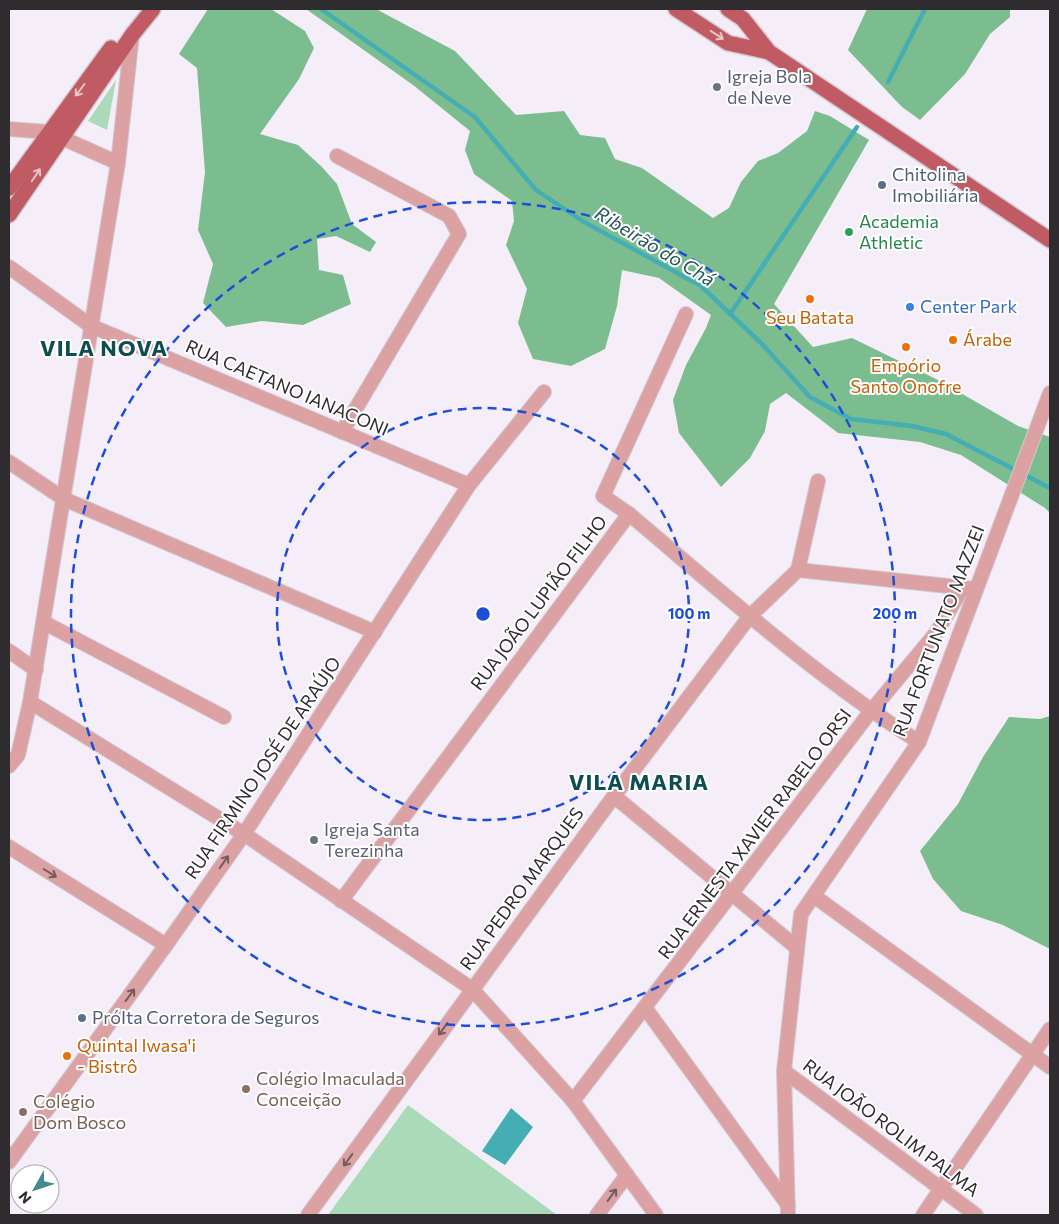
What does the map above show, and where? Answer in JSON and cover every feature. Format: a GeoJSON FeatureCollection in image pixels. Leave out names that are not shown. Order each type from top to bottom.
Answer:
{"type":"FeatureCollection","features":[{"type":"Feature","properties":{"kind":"main road"},"geometry":{"type":"LineString","coordinates":[[9,215],[55,134],[140,9]]}},
{"type":"Feature","properties":{"kind":"main road"},"geometry":{"type":"LineString","coordinates":[[9,188],[55,134],[153,9]]}},
{"type":"Feature","properties":{"kind":"main road"},"geometry":{"type":"LineString","coordinates":[[676,9],[728,43],[769,52]]}},
{"type":"Feature","properties":{"kind":"main road"},"geometry":{"type":"LineString","coordinates":[[728,9],[743,19],[769,52],[1049,237]]}},
{"type":"Feature","properties":{"kind":"street"},"geometry":{"type":"LineString","coordinates":[[9,766],[18,755],[36,670],[118,162],[132,35]]}},
{"type":"Feature","properties":{"kind":"street"},"geometry":{"type":"LineString","coordinates":[[9,129],[55,134],[118,162]]}},
{"type":"Feature","properties":{"kind":"street"},"geometry":{"type":"LineString","coordinates":[[337,156],[448,216],[459,234],[342,432]]}},
{"type":"Feature","properties":{"kind":"street","name":"RUA CAETANO IANACONI"},"geometry":{"type":"LineString","coordinates":[[9,266],[91,326],[469,485]]}},
{"type":"Feature","properties":{"kind":"street","name":"RUA JOÃO LUPIÃO FILHO"},"geometry":{"type":"LineString","coordinates":[[341,901],[629,514],[603,496],[686,314]]}},
{"type":"Feature","properties":{"kind":"street","name":"RUA FIRMINO JOSÉ DE ARAÚJO"},"geometry":{"type":"LineString","coordinates":[[9,1162],[244,834],[469,485],[544,392]]}},
{"type":"Feature","properties":{"kind":"street","name":"RUA FORTUNATO MAZZEI"},"geometry":{"type":"LineString","coordinates":[[788,1210],[784,1071],[801,914],[919,742],[969,588],[1022,468],[1050,393]]}},
{"type":"Feature","properties":{"kind":"street"},"geometry":{"type":"LineString","coordinates":[[9,462],[64,499],[375,632]]}},
{"type":"Feature","properties":{"kind":"street"},"geometry":{"type":"LineString","coordinates":[[818,481],[798,570],[969,588]]}},
{"type":"Feature","properties":{"kind":"street"},"geometry":{"type":"LineString","coordinates":[[629,514],[750,616],[871,712],[919,742]]}},
{"type":"Feature","properties":{"kind":"street","name":"RUA PEDRO MARQUES"},"geometry":{"type":"LineString","coordinates":[[308,1215],[614,796],[750,616],[798,570]]}},
{"type":"Feature","properties":{"kind":"street","name":"RUA ERNESTA XAVIER RABELO ORSI"},"geometry":{"type":"LineString","coordinates":[[573,1101],[646,1009],[871,712],[969,588]]}},
{"type":"Feature","properties":{"kind":"street"},"geometry":{"type":"LineString","coordinates":[[44,622],[224,717]]}},
{"type":"Feature","properties":{"kind":"street"},"geometry":{"type":"LineString","coordinates":[[9,651],[36,670]]}},
{"type":"Feature","properties":{"kind":"street"},"geometry":{"type":"LineString","coordinates":[[30,702],[244,834],[472,989],[573,1101],[656,1215]]}},
{"type":"Feature","properties":{"kind":"street"},"geometry":{"type":"LineString","coordinates":[[614,796],[796,947]]}},
{"type":"Feature","properties":{"kind":"street"},"geometry":{"type":"LineString","coordinates":[[9,848],[166,945]]}},
{"type":"Feature","properties":{"kind":"street"},"geometry":{"type":"LineString","coordinates":[[814,896],[1050,1067]]}},
{"type":"Feature","properties":{"kind":"street"},"geometry":{"type":"LineString","coordinates":[[646,1009],[788,1210]]}},
{"type":"Feature","properties":{"kind":"street"},"geometry":{"type":"LineString","coordinates":[[923,1215],[942,1190],[1050,1029]]}},
{"type":"Feature","properties":{"kind":"street","name":"RUA JOÃO ROLIM PALMA"},"geometry":{"type":"LineString","coordinates":[[784,1071],[976,1215]]}},
{"type":"Feature","properties":{"kind":"street"},"geometry":{"type":"LineString","coordinates":[[597,1215],[627,1175]]}},
{"type":"Feature","properties":{"kind":"green space"},"geometry":{"type":"Polygon","coordinates":[[[208,9],[271,9],[305,31],[314,48],[299,79],[260,134],[298,145],[321,166],[337,184],[352,224],[376,242],[370,252],[336,236],[317,239],[319,270],[343,275],[351,304],[303,325],[262,321],[226,327],[203,303],[213,264],[198,230],[205,172],[197,68],[179,54],[208,9]]]}},
{"type":"Feature","properties":{"kind":"green space"},"geometry":{"type":"Polygon","coordinates":[[[306,9],[376,9],[455,51],[516,115],[564,111],[580,135],[605,138],[615,159],[642,168],[713,218],[729,208],[741,182],[758,161],[778,153],[807,131],[815,111],[830,116],[869,140],[774,304],[813,347],[852,338],[938,380],[1018,426],[1050,437],[1050,513],[961,455],[920,442],[838,433],[786,393],[770,404],[765,431],[750,458],[721,487],[679,433],[673,400],[686,365],[711,315],[659,278],[622,270],[617,306],[605,349],[571,366],[533,359],[518,323],[527,289],[506,245],[514,221],[512,201],[474,174],[465,150],[470,131],[413,85],[306,9]]]}},
{"type":"Feature","properties":{"kind":"green space"},"geometry":{"type":"Polygon","coordinates":[[[867,9],[1010,9],[1010,17],[990,34],[965,74],[920,120],[902,107],[848,50],[867,9]]]}},
{"type":"Feature","properties":{"kind":"green space"},"geometry":{"type":"Polygon","coordinates":[[[116,80],[107,130],[88,121],[116,80]]]}},
{"type":"Feature","properties":{"kind":"green space"},"geometry":{"type":"Polygon","coordinates":[[[1050,716],[1050,949],[1003,925],[961,911],[933,879],[920,851],[958,804],[983,757],[1009,717],[1040,719],[1050,716]]]}},
{"type":"Feature","properties":{"kind":"green space"},"geometry":{"type":"Polygon","coordinates":[[[408,1105],[557,1215],[328,1215],[408,1105]]]}},
{"type":"Feature","properties":{"kind":"water"},"geometry":{"type":"Polygon","coordinates":[[[511,1108],[533,1127],[505,1165],[482,1151],[511,1108]]]}},
{"type":"Feature","properties":{"kind":"waterway","name":"Ribeirão do Chá"},"geometry":{"type":"LineString","coordinates":[[321,9],[475,117],[536,190],[584,222],[701,286],[762,344],[810,397],[851,419],[912,426],[946,434],[1050,488]]}},
{"type":"Feature","properties":{"kind":"waterway"},"geometry":{"type":"LineString","coordinates":[[888,82],[925,9]]}},
{"type":"Feature","properties":{"kind":"waterway"},"geometry":{"type":"LineString","coordinates":[[730,314],[857,127]]}},
{"type":"Feature","properties":{"kind":"place","name":"Igreja Bola de Neve"},"geometry":{"type":"Point","coordinates":[717,87]}},
{"type":"Feature","properties":{"kind":"place","name":"Chitolina Imobiliária"},"geometry":{"type":"Point","coordinates":[882,185]}},
{"type":"Feature","properties":{"kind":"place","name":"Academia Athletic"},"geometry":{"type":"Point","coordinates":[849,232]}},
{"type":"Feature","properties":{"kind":"place","name":"Seu Batata"},"geometry":{"type":"Point","coordinates":[810,299]}},
{"type":"Feature","properties":{"kind":"place","name":"Center Park"},"geometry":{"type":"Point","coordinates":[910,307]}},
{"type":"Feature","properties":{"kind":"place","name":"Árabe"},"geometry":{"type":"Point","coordinates":[953,340]}},
{"type":"Feature","properties":{"kind":"place","name":"Empório Santo Onofre"},"geometry":{"type":"Point","coordinates":[906,347]}},
{"type":"Feature","properties":{"kind":"place","name":"Igreja Santa Terezinha"},"geometry":{"type":"Point","coordinates":[314,840]}},
{"type":"Feature","properties":{"kind":"place","name":"PróIta Corretora de Seguros"},"geometry":{"type":"Point","coordinates":[82,1018]}},
{"type":"Feature","properties":{"kind":"place","name":"Quintal Iwasa'i - Bistrô"},"geometry":{"type":"Point","coordinates":[67,1056]}},
{"type":"Feature","properties":{"kind":"place","name":"Colégio Imaculada Conceição"},"geometry":{"type":"Point","coordinates":[246,1089]}},
{"type":"Feature","properties":{"kind":"place","name":"Colégio Dom Bosco"},"geometry":{"type":"Point","coordinates":[23,1112]}},
{"type":"Feature","properties":{"kind":"district","name":"VILA NOVA"},"geometry":{"type":"Point","coordinates":[104,348]}},
{"type":"Feature","properties":{"kind":"district","name":"VILA MARIA"},"geometry":{"type":"Point","coordinates":[639,782]}}]}
